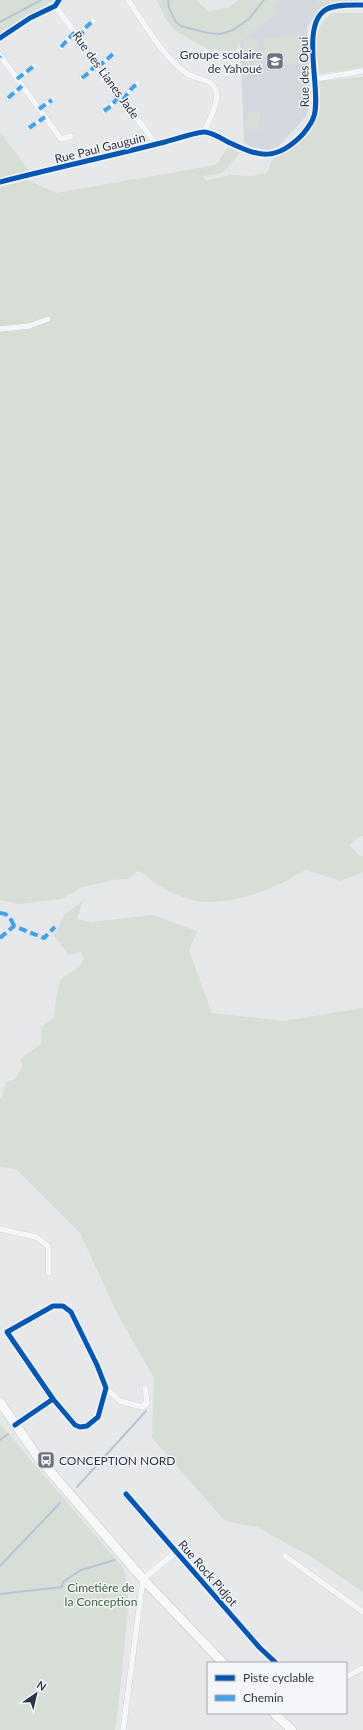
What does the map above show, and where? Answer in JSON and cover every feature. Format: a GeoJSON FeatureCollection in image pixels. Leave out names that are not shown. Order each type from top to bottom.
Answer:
{"type":"FeatureCollection","features":[{"type":"Feature","properties":{"kind":"main road"},"geometry":{"type":"LineString","coordinates":[[0,1402],[37,1456],[143,1579],[222,1662]]}},
{"type":"Feature","properties":{"kind":"main road"},"geometry":{"type":"LineString","coordinates":[[275,1714],[292,1730]]}},
{"type":"Feature","properties":{"kind":"street"},"geometry":{"type":"LineString","coordinates":[[0,38],[30,18],[55,6],[59,0]]}},
{"type":"Feature","properties":{"kind":"street"},"geometry":{"type":"LineString","coordinates":[[128,0],[154,38],[172,59],[186,73],[195,78],[204,79],[210,82],[216,89],[217,104],[204,132]]}},
{"type":"Feature","properties":{"kind":"street","name":"Rue des Opui"},"geometry":{"type":"LineString","coordinates":[[204,132],[262,155],[273,154],[294,143],[312,122],[315,115],[316,79],[313,51],[314,30],[317,20],[326,9],[332,7],[363,5]]}},
{"type":"Feature","properties":{"kind":"street","name":"Rue des Lianes Jade"},"geometry":{"type":"LineString","coordinates":[[55,6],[75,32],[97,66],[120,94],[156,144]]}},
{"type":"Feature","properties":{"kind":"street"},"geometry":{"type":"LineString","coordinates":[[79,38],[85,28],[93,21]]}},
{"type":"Feature","properties":{"kind":"street"},"geometry":{"type":"LineString","coordinates":[[61,47],[75,32]]}},
{"type":"Feature","properties":{"kind":"street"},"geometry":{"type":"LineString","coordinates":[[82,78],[113,54]]}},
{"type":"Feature","properties":{"kind":"street","name":"Rue Paul Gauguin"},"geometry":{"type":"LineString","coordinates":[[0,56],[60,138],[71,136]]}},
{"type":"Feature","properties":{"kind":"street"},"geometry":{"type":"LineString","coordinates":[[17,79],[34,66]]}},
{"type":"Feature","properties":{"kind":"street"},"geometry":{"type":"LineString","coordinates":[[316,79],[363,71]]}},
{"type":"Feature","properties":{"kind":"street"},"geometry":{"type":"LineString","coordinates":[[123,100],[130,90],[138,83]]}},
{"type":"Feature","properties":{"kind":"street"},"geometry":{"type":"LineString","coordinates":[[8,98],[22,86]]}},
{"type":"Feature","properties":{"kind":"street"},"geometry":{"type":"LineString","coordinates":[[104,111],[111,106],[120,94]]}},
{"type":"Feature","properties":{"kind":"street"},"geometry":{"type":"LineString","coordinates":[[39,109],[52,100]]}},
{"type":"Feature","properties":{"kind":"street"},"geometry":{"type":"LineString","coordinates":[[29,128],[45,117]]}},
{"type":"Feature","properties":{"kind":"street","name":"Rue Paul Gauguin"},"geometry":{"type":"LineString","coordinates":[[0,182],[204,132]]}},
{"type":"Feature","properties":{"kind":"street"},"geometry":{"type":"LineString","coordinates":[[0,329],[29,326],[48,319]]}},
{"type":"Feature","properties":{"kind":"street"},"geometry":{"type":"LineString","coordinates":[[0,1229],[36,1237],[48,1246],[50,1254],[47,1264],[49,1273]]}},
{"type":"Feature","properties":{"kind":"street"},"geometry":{"type":"LineString","coordinates":[[106,1388],[98,1417],[87,1426],[80,1427],[75,1425],[53,1399],[7,1332],[53,1306],[63,1306],[70,1312],[97,1365],[106,1388],[120,1401],[142,1407],[148,1400],[145,1388]]}},
{"type":"Feature","properties":{"kind":"street"},"geometry":{"type":"LineString","coordinates":[[15,1425],[53,1399]]}},
{"type":"Feature","properties":{"kind":"street","name":"Rue Rock Pidjot"},"geometry":{"type":"LineString","coordinates":[[126,1494],[259,1647],[275,1662]]}},
{"type":"Feature","properties":{"kind":"street","name":"Rue Rock Pidjot"},"geometry":{"type":"LineString","coordinates":[[143,1579],[176,1552]]}},
{"type":"Feature","properties":{"kind":"street"},"geometry":{"type":"LineString","coordinates":[[285,1556],[363,1612]]}},
{"type":"Feature","properties":{"kind":"street"},"geometry":{"type":"LineString","coordinates":[[123,1730],[143,1579]]}},
{"type":"Feature","properties":{"kind":"street"},"geometry":{"type":"LineString","coordinates":[[347,1676],[363,1668]]}},
{"type":"Feature","properties":{"kind":"shaded area","name":"Groupe scolaire de Yahoué"},"geometry":{"type":"Polygon","coordinates":[[[282,0],[317,0],[321,7],[307,27],[310,96],[307,115],[279,146],[268,150],[251,147],[244,142],[240,40],[277,14],[274,7],[282,0]]]}},
{"type":"Feature","properties":{"kind":"green space"},"geometry":{"type":"Polygon","coordinates":[[[0,0],[54,0],[0,33],[0,0]]]}},
{"type":"Feature","properties":{"kind":"green space"},"geometry":{"type":"Polygon","coordinates":[[[157,0],[196,0],[208,11],[227,8],[239,0],[282,0],[274,7],[277,14],[240,40],[236,51],[207,49],[174,30],[165,18],[157,0]]]}},
{"type":"Feature","properties":{"kind":"green space"},"geometry":{"type":"Polygon","coordinates":[[[317,0],[362,0],[321,7],[317,0]]]}},
{"type":"Feature","properties":{"kind":"green space"},"geometry":{"type":"Polygon","coordinates":[[[332,13],[363,13],[363,67],[320,74],[316,41],[325,19],[332,13]]]}},
{"type":"Feature","properties":{"kind":"green space"},"geometry":{"type":"Polygon","coordinates":[[[302,35],[303,63],[265,66],[263,38],[302,35]]]}},
{"type":"Feature","properties":{"kind":"green space"},"geometry":{"type":"Polygon","coordinates":[[[257,39],[259,67],[245,68],[243,40],[257,39]]]}},
{"type":"Feature","properties":{"kind":"green space"},"geometry":{"type":"Polygon","coordinates":[[[363,77],[363,836],[359,837],[350,845],[358,855],[363,856],[363,872],[341,881],[306,870],[264,891],[231,900],[209,902],[189,899],[171,892],[138,871],[128,879],[113,880],[83,887],[61,899],[18,904],[0,900],[0,187],[27,180],[56,193],[216,165],[228,147],[240,153],[222,173],[203,176],[205,181],[230,175],[252,176],[267,173],[272,160],[306,137],[317,119],[318,81],[363,77]]]}},
{"type":"Feature","properties":{"kind":"green space"},"geometry":{"type":"Polygon","coordinates":[[[260,112],[259,130],[249,128],[247,138],[246,113],[260,112]]]}},
{"type":"Feature","properties":{"kind":"green space"},"geometry":{"type":"Polygon","coordinates":[[[0,132],[30,172],[0,178],[0,132]]]}},
{"type":"Feature","properties":{"kind":"green space"},"geometry":{"type":"Polygon","coordinates":[[[83,901],[77,919],[91,922],[153,915],[197,931],[189,951],[212,1013],[284,1021],[363,1008],[363,1592],[313,1558],[257,1527],[225,1521],[152,1438],[154,1378],[118,1315],[80,1233],[16,1169],[0,1167],[0,1099],[3,1096],[6,1082],[15,1079],[23,1066],[20,1059],[42,1043],[41,1027],[54,1018],[56,998],[61,979],[79,967],[84,959],[81,952],[69,955],[54,936],[64,915],[83,901]]]}},
{"type":"Feature","properties":{"kind":"green space","name":"Cimetière de la Conception"},"geometry":{"type":"Polygon","coordinates":[[[0,1424],[123,1568],[128,1594],[122,1673],[115,1730],[0,1730],[0,1424]]]}},
{"type":"Feature","properties":{"kind":"waterway"},"geometry":{"type":"LineString","coordinates":[[0,22],[41,0]]}},
{"type":"Feature","properties":{"kind":"waterway"},"geometry":{"type":"LineString","coordinates":[[168,0],[169,8],[176,22],[181,26],[208,33],[221,34],[233,30],[249,19],[264,0]]}},
{"type":"Feature","properties":{"kind":"waterway"},"geometry":{"type":"LineString","coordinates":[[77,1487],[146,1411]]}},
{"type":"Feature","properties":{"kind":"waterway"},"geometry":{"type":"LineString","coordinates":[[0,1440],[8,1434]]}},
{"type":"Feature","properties":{"kind":"waterway"},"geometry":{"type":"LineString","coordinates":[[0,1566],[60,1503]]}},
{"type":"Feature","properties":{"kind":"waterway"},"geometry":{"type":"LineString","coordinates":[[0,1594],[62,1587],[63,1582],[81,1570],[115,1560]]}},
{"type":"Feature","properties":{"kind":"marked path"},"geometry":{"type":"LineString","coordinates":[[79,38],[85,28],[93,21]]}},
{"type":"Feature","properties":{"kind":"marked path"},"geometry":{"type":"LineString","coordinates":[[61,47],[75,32]]}},
{"type":"Feature","properties":{"kind":"marked path"},"geometry":{"type":"LineString","coordinates":[[98,67],[113,54]]}},
{"type":"Feature","properties":{"kind":"marked path"},"geometry":{"type":"LineString","coordinates":[[82,78],[90,72],[96,64]]}},
{"type":"Feature","properties":{"kind":"marked path"},"geometry":{"type":"LineString","coordinates":[[17,79],[34,66]]}},
{"type":"Feature","properties":{"kind":"marked path"},"geometry":{"type":"LineString","coordinates":[[123,100],[130,90],[138,83]]}},
{"type":"Feature","properties":{"kind":"marked path"},"geometry":{"type":"LineString","coordinates":[[8,98],[22,86]]}},
{"type":"Feature","properties":{"kind":"marked path"},"geometry":{"type":"LineString","coordinates":[[104,111],[111,106],[120,95]]}},
{"type":"Feature","properties":{"kind":"marked path"},"geometry":{"type":"LineString","coordinates":[[39,109],[52,100]]}},
{"type":"Feature","properties":{"kind":"marked path"},"geometry":{"type":"LineString","coordinates":[[29,128],[45,117]]}},
{"type":"Feature","properties":{"kind":"marked path"},"geometry":{"type":"LineString","coordinates":[[0,913],[7,915],[14,926]]}},
{"type":"Feature","properties":{"kind":"marked path"},"geometry":{"type":"LineString","coordinates":[[0,938],[14,926],[44,938],[55,927]]}},
{"type":"Feature","properties":{"kind":"cycle path"},"geometry":{"type":"LineString","coordinates":[[0,38],[30,18],[55,6],[59,0]]}},
{"type":"Feature","properties":{"kind":"cycle path"},"geometry":{"type":"LineString","coordinates":[[0,182],[202,132],[211,133],[249,151],[267,154],[276,153],[293,143],[303,134],[314,116],[316,105],[313,42],[314,28],[319,17],[331,7],[363,5]]}},
{"type":"Feature","properties":{"kind":"cycle path"},"geometry":{"type":"LineString","coordinates":[[15,1425],[53,1399],[75,1425],[80,1427],[87,1426],[98,1417],[106,1388],[97,1365],[71,1312],[63,1306],[53,1306],[7,1332],[53,1399]]}},
{"type":"Feature","properties":{"kind":"cycle path"},"geometry":{"type":"LineString","coordinates":[[126,1494],[259,1647],[275,1662]]}},
{"type":"Feature","properties":{"kind":"place","name":"Groupe scolaire de Yahoué"},"geometry":{"type":"Point","coordinates":[275,61]}},
{"type":"Feature","properties":{"kind":"place","name":"CONCEPTION NORD"},"geometry":{"type":"Point","coordinates":[46,1460]}}]}
